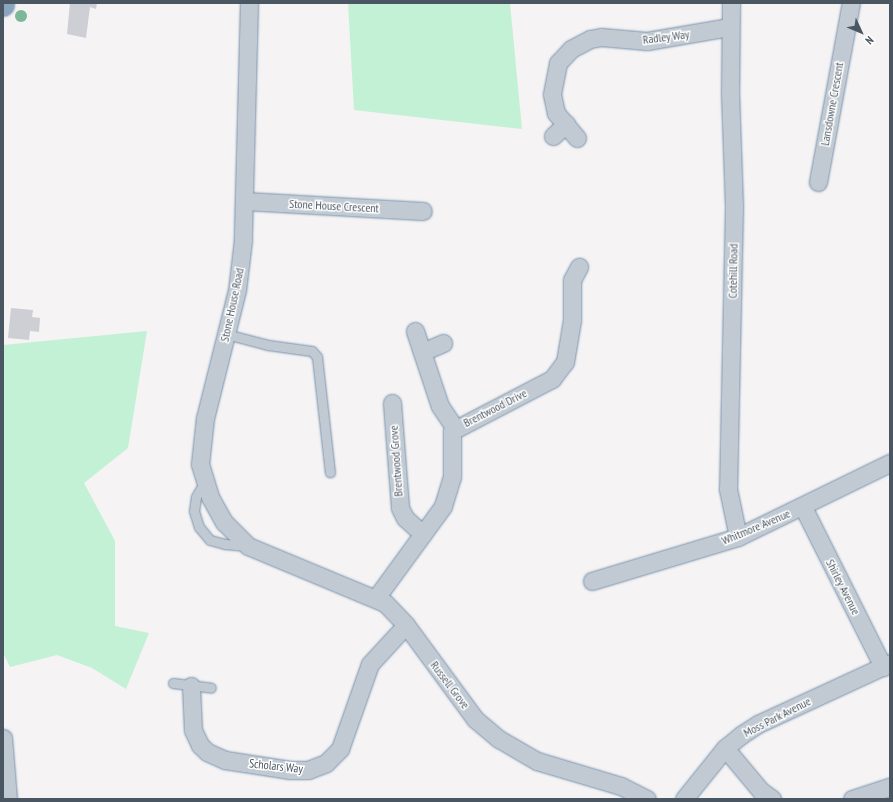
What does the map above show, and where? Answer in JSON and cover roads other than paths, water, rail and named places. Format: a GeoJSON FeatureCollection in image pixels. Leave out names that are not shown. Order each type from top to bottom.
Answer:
{"type":"FeatureCollection","features":[{"type":"Feature","properties":{"kind":"street","name":"Stone House Road"},"geometry":{"type":"LineString","coordinates":[[249,3],[245,201],[237,290],[205,418],[200,464],[204,482],[224,522],[248,546],[266,555]]}},
{"type":"Feature","properties":{"kind":"street","name":"Cotehill Road"},"geometry":{"type":"LineString","coordinates":[[731,3],[730,27],[734,214],[728,489],[738,537]]}},
{"type":"Feature","properties":{"kind":"street","name":"Lansdowne Crescent"},"geometry":{"type":"LineString","coordinates":[[818,182],[851,3]]}},
{"type":"Feature","properties":{"kind":"street","name":"Radley Way"},"geometry":{"type":"LineString","coordinates":[[577,138],[560,130],[552,85],[558,63],[579,43],[602,37],[647,41],[730,27]]}},
{"type":"Feature","properties":{"kind":"street","name":"Stone House Crescent"},"geometry":{"type":"LineString","coordinates":[[245,201],[423,211]]}},
{"type":"Feature","properties":{"kind":"street","name":"Brentwood Drive"},"geometry":{"type":"LineString","coordinates":[[376,598],[443,506],[448,493],[453,469],[450,446],[455,428],[478,418],[547,381],[560,371],[568,353],[572,276]]}},
{"type":"Feature","properties":{"kind":"street"},"geometry":{"type":"LineString","coordinates":[[415,331],[440,406],[455,428]]}},
{"type":"Feature","properties":{"kind":"street"},"geometry":{"type":"LineString","coordinates":[[422,352],[443,343]]}},
{"type":"Feature","properties":{"kind":"street","name":"Brentwood Grove"},"geometry":{"type":"LineString","coordinates":[[392,403],[400,508],[405,518],[423,534]]}},
{"type":"Feature","properties":{"kind":"street","name":"Whitmore Avenue"},"geometry":{"type":"LineString","coordinates":[[592,581],[738,537],[890,464]]}},
{"type":"Feature","properties":{"kind":"street","name":"Shirley Avenue"},"geometry":{"type":"LineString","coordinates":[[802,507],[887,665]]}},
{"type":"Feature","properties":{"kind":"street","name":"Russell Grove"},"geometry":{"type":"LineString","coordinates":[[266,555],[376,598],[385,603],[406,625],[466,708],[498,740],[537,761],[621,786],[647,799]]}},
{"type":"Feature","properties":{"kind":"street","name":"Scholars Way"},"geometry":{"type":"LineString","coordinates":[[191,686],[193,730],[200,745],[207,752],[225,760],[290,770],[308,770],[326,763],[340,749],[370,664],[406,625]]}},
{"type":"Feature","properties":{"kind":"street","name":"Moss Park Avenue"},"geometry":{"type":"LineString","coordinates":[[684,799],[725,748],[758,724],[887,665]]}},
{"type":"Feature","properties":{"kind":"street"},"geometry":{"type":"LineString","coordinates":[[3,738],[8,799]]}},
{"type":"Feature","properties":{"kind":"street"},"geometry":{"type":"LineString","coordinates":[[725,748],[762,791],[772,799]]}},
{"type":"Feature","properties":{"kind":"street"},"geometry":{"type":"LineString","coordinates":[[852,799],[890,787]]}},
{"type":"Feature","properties":{"kind":"lane"},"geometry":{"type":"LineString","coordinates":[[226,334],[268,345],[312,351],[317,357],[330,472]]}},
{"type":"Feature","properties":{"kind":"lane"},"geometry":{"type":"LineString","coordinates":[[204,482],[196,496],[194,511],[199,527],[210,540],[225,544],[248,546]]}},
{"type":"Feature","properties":{"kind":"lane"},"geometry":{"type":"LineString","coordinates":[[173,683],[211,688]]}}]}
